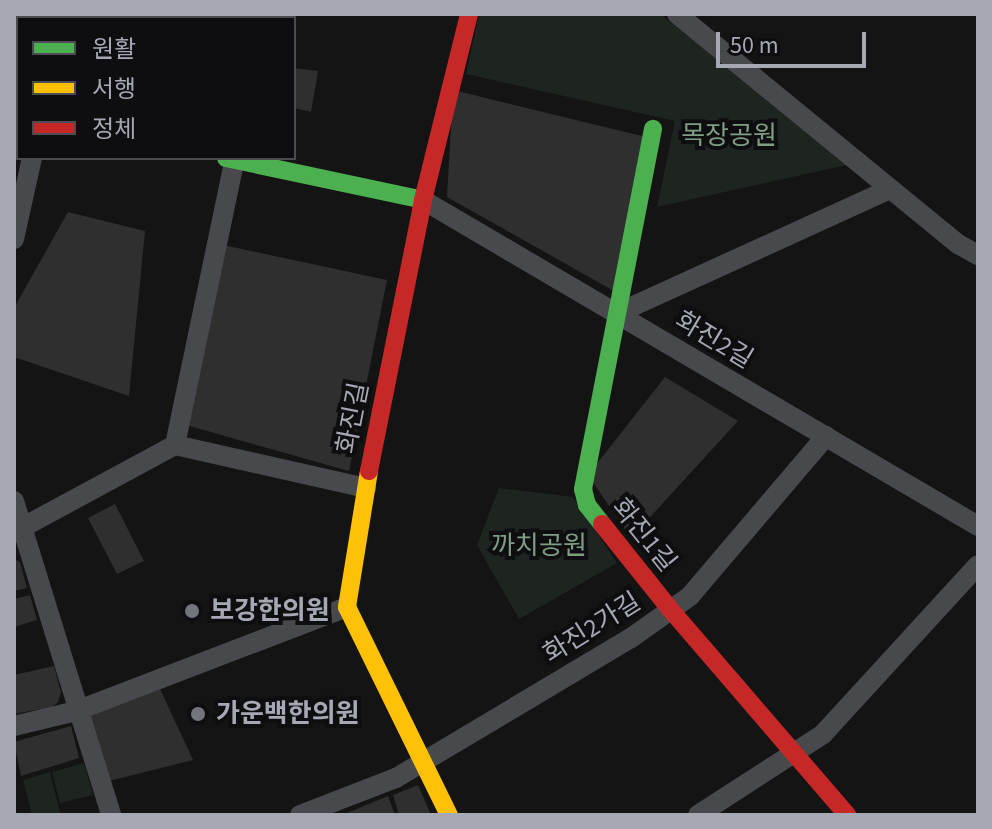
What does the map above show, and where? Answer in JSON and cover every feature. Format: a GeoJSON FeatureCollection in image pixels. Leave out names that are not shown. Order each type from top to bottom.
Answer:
{"type":"FeatureCollection","features":[{"type":"Feature","properties":{"kind":"street","name":"화진길"},"geometry":{"type":"LineString","coordinates":[[347,607],[366,488],[423,200],[453,90],[469,14]]}},
{"type":"Feature","properties":{"kind":"street"},"geometry":{"type":"LineString","coordinates":[[677,14],[958,244],[978,255]]}},
{"type":"Feature","properties":{"kind":"street","name":"화진1길"},"geometry":{"type":"LineString","coordinates":[[653,129],[583,489],[587,505],[670,609],[847,815]]}},
{"type":"Feature","properties":{"kind":"street"},"geometry":{"type":"LineString","coordinates":[[14,239],[32,160]]}},
{"type":"Feature","properties":{"kind":"street"},"geometry":{"type":"LineString","coordinates":[[175,445],[232,160]]}},
{"type":"Feature","properties":{"kind":"street"},"geometry":{"type":"LineString","coordinates":[[237,160],[423,200]]}},
{"type":"Feature","properties":{"kind":"street"},"geometry":{"type":"LineString","coordinates":[[618,313],[890,189]]}},
{"type":"Feature","properties":{"kind":"street","name":"화진2길"},"geometry":{"type":"LineString","coordinates":[[423,200],[978,526]]}},
{"type":"Feature","properties":{"kind":"street","name":"화진2가길"},"geometry":{"type":"LineString","coordinates":[[300,815],[396,778],[631,638],[690,596],[826,436]]}},
{"type":"Feature","properties":{"kind":"street"},"geometry":{"type":"LineString","coordinates":[[18,531],[175,445],[366,488]]}},
{"type":"Feature","properties":{"kind":"street"},"geometry":{"type":"LineString","coordinates":[[14,501],[18,531],[111,815]]}},
{"type":"Feature","properties":{"kind":"street"},"geometry":{"type":"LineString","coordinates":[[698,815],[823,734],[978,565]]}},
{"type":"Feature","properties":{"kind":"street"},"geometry":{"type":"LineString","coordinates":[[14,726],[76,711],[347,607],[449,815]]}},
{"type":"Feature","properties":{"kind":"green space","name":"목장공원"},"geometry":{"type":"Polygon","coordinates":[[[479,14],[660,14],[851,164],[657,207],[675,121],[466,74],[479,14]]]}},
{"type":"Feature","properties":{"kind":"green space","name":"까치공원"},"geometry":{"type":"Polygon","coordinates":[[[499,488],[573,497],[617,563],[519,619],[477,545],[499,488]]]}},
{"type":"Feature","properties":{"kind":"green space"},"geometry":{"type":"Polygon","coordinates":[[[84,763],[93,795],[60,803],[52,772],[84,763]]]}},
{"type":"Feature","properties":{"kind":"green space"},"geometry":{"type":"Polygon","coordinates":[[[50,772],[60,813],[32,815],[23,780],[50,772]]]}},
{"type":"Feature","properties":{"kind":"building"},"geometry":{"type":"Polygon","coordinates":[[[14,14],[55,14],[16,16],[14,42],[14,14]]]}},
{"type":"Feature","properties":{"kind":"building"},"geometry":{"type":"Polygon","coordinates":[[[14,52],[16,102],[14,102],[14,52]]]}},
{"type":"Feature","properties":{"kind":"building"},"geometry":{"type":"Polygon","coordinates":[[[296,68],[318,71],[311,112],[296,108],[296,68]]]}},
{"type":"Feature","properties":{"kind":"building"},"geometry":{"type":"Polygon","coordinates":[[[453,90],[646,137],[621,295],[447,197],[453,90]]]}},
{"type":"Feature","properties":{"kind":"building"},"geometry":{"type":"Polygon","coordinates":[[[68,212],[145,231],[129,396],[14,357],[14,308],[68,212]]]}},
{"type":"Feature","properties":{"kind":"building"},"geometry":{"type":"Polygon","coordinates":[[[209,242],[387,280],[349,471],[172,421],[209,242]]]}},
{"type":"Feature","properties":{"kind":"building"},"geometry":{"type":"Polygon","coordinates":[[[665,377],[738,421],[631,538],[588,475],[665,377]]]}},
{"type":"Feature","properties":{"kind":"building"},"geometry":{"type":"Polygon","coordinates":[[[115,504],[144,561],[117,574],[88,518],[115,504]]]}},
{"type":"Feature","properties":{"kind":"building"},"geometry":{"type":"Polygon","coordinates":[[[14,559],[20,562],[27,588],[14,591],[14,559]]]}},
{"type":"Feature","properties":{"kind":"building"},"geometry":{"type":"Polygon","coordinates":[[[30,595],[37,620],[14,627],[14,599],[30,595]]]}},
{"type":"Feature","properties":{"kind":"building"},"geometry":{"type":"Polygon","coordinates":[[[54,666],[61,692],[58,702],[52,707],[14,714],[14,675],[54,666]]]}},
{"type":"Feature","properties":{"kind":"building"},"geometry":{"type":"Polygon","coordinates":[[[160,689],[193,760],[101,783],[79,717],[160,689]]]}},
{"type":"Feature","properties":{"kind":"building"},"geometry":{"type":"Polygon","coordinates":[[[71,726],[79,758],[21,776],[14,742],[71,726]]]}},
{"type":"Feature","properties":{"kind":"building"},"geometry":{"type":"Polygon","coordinates":[[[418,785],[431,815],[399,815],[393,795],[418,785]]]}},
{"type":"Feature","properties":{"kind":"building"},"geometry":{"type":"Polygon","coordinates":[[[388,796],[395,815],[342,815],[388,796]]]}},
{"type":"Feature","properties":{"kind":"traffic: fast"},"geometry":{"type":"LineString","coordinates":[[602,524],[587,505],[583,489],[653,129]]}},
{"type":"Feature","properties":{"kind":"traffic: fast"},"geometry":{"type":"LineString","coordinates":[[235,160],[423,200]]}},
{"type":"Feature","properties":{"kind":"traffic: slow"},"geometry":{"type":"LineString","coordinates":[[369,471],[347,607],[449,815]]}},
{"type":"Feature","properties":{"kind":"traffic: jam"},"geometry":{"type":"LineString","coordinates":[[369,471],[423,200],[469,14]]}},
{"type":"Feature","properties":{"kind":"traffic: jam"},"geometry":{"type":"LineString","coordinates":[[602,524],[670,609],[847,815]]}},
{"type":"Feature","properties":{"kind":"place","name":"보강한의원"},"geometry":{"type":"Point","coordinates":[192,611]}},
{"type":"Feature","properties":{"kind":"place","name":"가운백한의원"},"geometry":{"type":"Point","coordinates":[198,714]}}]}
